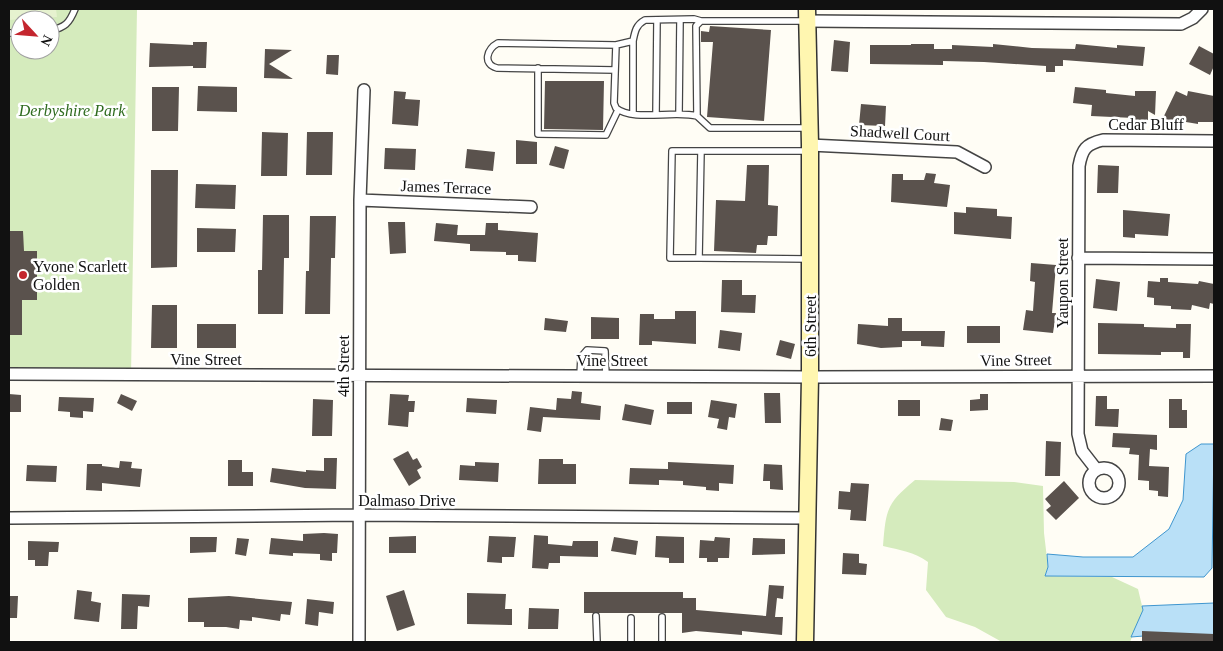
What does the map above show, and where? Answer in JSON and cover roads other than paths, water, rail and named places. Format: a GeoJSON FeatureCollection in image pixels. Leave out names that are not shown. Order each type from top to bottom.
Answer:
{"type":"FeatureCollection","features":[{"type":"Feature","properties":{"kind":"street"},"geometry":{"type":"LineString","coordinates":[[807,15],[1181,24],[1193,18],[1202,9]]}},
{"type":"Feature","properties":{"kind":"street","name":"6th Street"},"geometry":{"type":"LineString","coordinates":[[805,642],[810,377],[810,128],[807,15]]}},
{"type":"Feature","properties":{"kind":"street","name":"4th Street"},"geometry":{"type":"LineString","coordinates":[[359,642],[360,200],[364,90]]}},
{"type":"Feature","properties":{"kind":"street","name":"Cedar Bluff"},"geometry":{"type":"LineString","coordinates":[[1082,152],[1089,143],[1103,140],[1214,141]]}},
{"type":"Feature","properties":{"kind":"street","name":"Shadwell Court"},"geometry":{"type":"LineString","coordinates":[[810,148],[957,152],[985,167]]}},
{"type":"Feature","properties":{"kind":"street","name":"Yaupon Street"},"geometry":{"type":"LineString","coordinates":[[1082,152],[1079,166],[1078,434],[1082,450],[1096,469]]}},
{"type":"Feature","properties":{"kind":"street","name":"James Terrace"},"geometry":{"type":"LineString","coordinates":[[360,200],[530,207]]}},
{"type":"Feature","properties":{"kind":"street"},"geometry":{"type":"LineString","coordinates":[[1078,258],[1214,258]]}},
{"type":"Feature","properties":{"kind":"street","name":"Vine Street"},"geometry":{"type":"LineString","coordinates":[[9,374],[810,377],[1214,376]]}},
{"type":"Feature","properties":{"kind":"street","name":"Dalmaso Drive"},"geometry":{"type":"LineString","coordinates":[[9,518],[359,516],[806,518]]}},
{"type":"Feature","properties":{"kind":"lane"},"geometry":{"type":"LineString","coordinates":[[60,28],[65,27],[70,22],[75,9]]}},
{"type":"Feature","properties":{"kind":"lane"},"geometry":{"type":"LineString","coordinates":[[633,114],[633,41],[635,29],[645,20],[701,22],[807,15]]}},
{"type":"Feature","properties":{"kind":"lane"},"geometry":{"type":"LineString","coordinates":[[656,114],[657,20]]}},
{"type":"Feature","properties":{"kind":"lane"},"geometry":{"type":"LineString","coordinates":[[680,20],[680,113]]}},
{"type":"Feature","properties":{"kind":"lane"},"geometry":{"type":"LineString","coordinates":[[697,116],[696,26],[701,22]]}},
{"type":"Feature","properties":{"kind":"lane"},"geometry":{"type":"LineString","coordinates":[[615,70],[491,66],[488,61],[488,54],[492,47],[498,43],[616,45],[633,41]]}},
{"type":"Feature","properties":{"kind":"lane"},"geometry":{"type":"LineString","coordinates":[[616,45],[614,103],[618,110],[633,114],[680,113],[697,116],[710,128],[810,128]]}},
{"type":"Feature","properties":{"kind":"lane"},"geometry":{"type":"LineString","coordinates":[[538,68],[538,134],[606,135],[618,110]]}},
{"type":"Feature","properties":{"kind":"lane"},"geometry":{"type":"LineString","coordinates":[[810,148],[672,151],[670,258],[810,259]]}},
{"type":"Feature","properties":{"kind":"lane"},"geometry":{"type":"LineString","coordinates":[[699,258],[701,151]]}},
{"type":"Feature","properties":{"kind":"lane"},"geometry":{"type":"LineString","coordinates":[[580,376],[581,357],[587,350],[605,351],[606,376]]}},
{"type":"Feature","properties":{"kind":"lane"},"geometry":{"type":"LineString","coordinates":[[596,616],[597,642]]}},
{"type":"Feature","properties":{"kind":"lane"},"geometry":{"type":"LineString","coordinates":[[662,617],[662,642]]}},
{"type":"Feature","properties":{"kind":"lane"},"geometry":{"type":"LineString","coordinates":[[631,618],[631,642]]}},
{"type":"Feature","properties":{"kind":"water"},"geometry":{"type":"Polygon","coordinates":[[[1201,444],[1214,444],[1212,568],[1204,577],[1045,576],[1048,567],[1047,554],[1083,557],[1133,557],[1169,529],[1183,500],[1186,454],[1201,444]]]}},
{"type":"Feature","properties":{"kind":"water"},"geometry":{"type":"Polygon","coordinates":[[[1214,603],[1214,635],[1169,634],[1131,637],[1143,610],[1142,606],[1214,603]]]}},
{"type":"Feature","properties":{"kind":"place","name":"Yvone Scarlett Golden"},"geometry":{"type":"Point","coordinates":[23,275]}},
{"type":"Feature","properties":{"kind":"park label","name":"Derbyshire Park"},"geometry":{"type":"Point","coordinates":[72,110]}}]}
